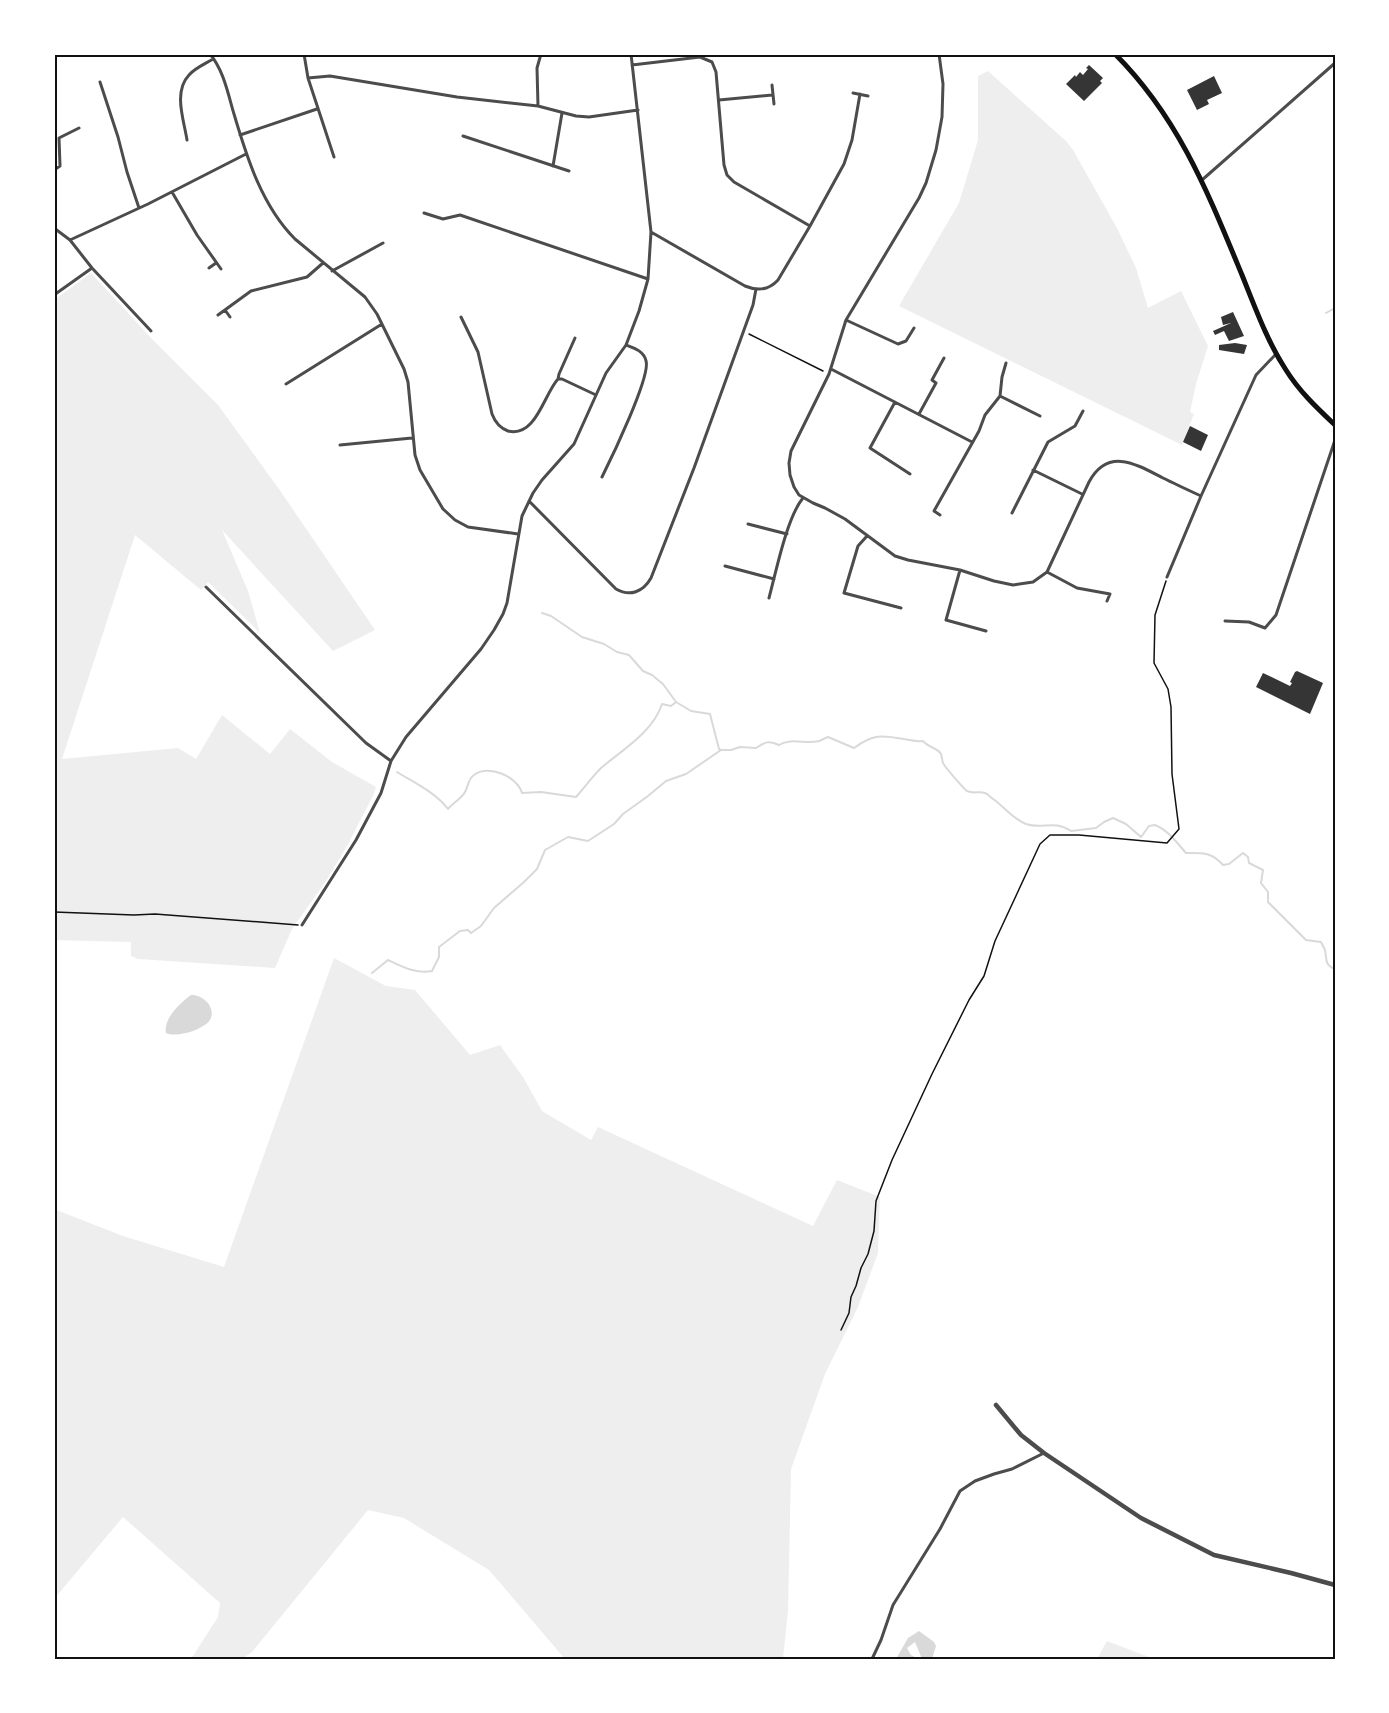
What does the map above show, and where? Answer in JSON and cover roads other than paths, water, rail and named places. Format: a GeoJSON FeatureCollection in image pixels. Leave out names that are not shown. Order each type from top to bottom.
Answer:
{"type":"FeatureCollection","features":[{"type":"Feature","properties":{"kind":"highway"},"geometry":{"type":"LineString","coordinates":[[1115,54],[1143,84],[1175,130],[1201,181],[1276,354],[1297,385],[1335,425]]}},
{"type":"Feature","properties":{"kind":"street"},"geometry":{"type":"LineString","coordinates":[[210,54],[222,75],[246,154],[274,213],[285,228],[365,297],[377,314],[404,369],[408,382],[415,455],[420,470],[438,502],[461,524],[475,529],[518,534]]}},
{"type":"Feature","properties":{"kind":"street"},"geometry":{"type":"LineString","coordinates":[[304,54],[308,78],[334,158]]}},
{"type":"Feature","properties":{"kind":"street"},"geometry":{"type":"LineString","coordinates":[[538,106],[537,68],[541,54]]}},
{"type":"Feature","properties":{"kind":"street"},"geometry":{"type":"LineString","coordinates":[[302,925],[356,840],[381,793],[391,761],[406,737],[476,655],[494,630],[507,603],[522,516],[542,480],[574,444],[606,373],[626,345],[648,279],[651,232],[632,54]]}},
{"type":"Feature","properties":{"kind":"street"},"geometry":{"type":"LineString","coordinates":[[939,54],[942,67],[943,100],[940,134],[932,166],[919,198],[846,321],[829,374],[790,457],[791,481],[796,492],[813,504],[844,519],[895,556],[960,570],[1013,585],[1033,582],[1047,572],[1083,494],[1096,472],[1106,465],[1121,461],[1135,464],[1201,496]]}},
{"type":"Feature","properties":{"kind":"street"},"geometry":{"type":"LineString","coordinates":[[632,65],[693,57],[705,58],[712,62],[715,69],[724,165],[730,179],[810,226]]}},
{"type":"Feature","properties":{"kind":"street"},"geometry":{"type":"LineString","coordinates":[[188,140],[181,103],[182,87],[192,72],[214,58]]}},
{"type":"Feature","properties":{"kind":"street"},"geometry":{"type":"LineString","coordinates":[[1201,181],[1335,63]]}},
{"type":"Feature","properties":{"kind":"street"},"geometry":{"type":"LineString","coordinates":[[308,78],[330,76],[457,97],[538,106],[576,116],[589,117],[638,110]]}},
{"type":"Feature","properties":{"kind":"street"},"geometry":{"type":"LineString","coordinates":[[100,82],[140,208]]}},
{"type":"Feature","properties":{"kind":"street"},"geometry":{"type":"LineString","coordinates":[[772,85],[774,104]]}},
{"type":"Feature","properties":{"kind":"street"},"geometry":{"type":"LineString","coordinates":[[853,93],[868,96]]}},
{"type":"Feature","properties":{"kind":"street"},"geometry":{"type":"LineString","coordinates":[[651,232],[745,286],[756,289],[768,288],[778,280],[844,164],[852,140],[860,94]]}},
{"type":"Feature","properties":{"kind":"street"},"geometry":{"type":"LineString","coordinates":[[718,100],[772,95]]}},
{"type":"Feature","properties":{"kind":"street"},"geometry":{"type":"LineString","coordinates":[[240,135],[317,109]]}},
{"type":"Feature","properties":{"kind":"street"},"geometry":{"type":"LineString","coordinates":[[554,166],[562,113]]}},
{"type":"Feature","properties":{"kind":"street"},"geometry":{"type":"LineString","coordinates":[[54,170],[60,166],[59,138],[80,128]]}},
{"type":"Feature","properties":{"kind":"street"},"geometry":{"type":"LineString","coordinates":[[463,136],[569,171]]}},
{"type":"Feature","properties":{"kind":"street"},"geometry":{"type":"LineString","coordinates":[[70,240],[140,208],[246,154]]}},
{"type":"Feature","properties":{"kind":"street"},"geometry":{"type":"LineString","coordinates":[[172,192],[221,269]]}},
{"type":"Feature","properties":{"kind":"street"},"geometry":{"type":"LineString","coordinates":[[424,213],[443,219],[460,215],[648,279]]}},
{"type":"Feature","properties":{"kind":"street"},"geometry":{"type":"LineString","coordinates":[[54,228],[70,240],[92,268],[151,331]]}},
{"type":"Feature","properties":{"kind":"street"},"geometry":{"type":"LineString","coordinates":[[333,271],[383,243]]}},
{"type":"Feature","properties":{"kind":"street"},"geometry":{"type":"LineString","coordinates":[[209,268],[216,263]]}},
{"type":"Feature","properties":{"kind":"street"},"geometry":{"type":"LineString","coordinates":[[218,315],[251,291],[308,277],[323,263]]}},
{"type":"Feature","properties":{"kind":"street"},"geometry":{"type":"LineString","coordinates":[[54,295],[92,268]]}},
{"type":"Feature","properties":{"kind":"street"},"geometry":{"type":"LineString","coordinates":[[529,501],[616,590],[628,594],[644,588],[651,578],[694,468],[753,305],[756,289]]}},
{"type":"Feature","properties":{"kind":"street"},"geometry":{"type":"LineString","coordinates":[[225,310],[230,316]]}},
{"type":"Feature","properties":{"kind":"street"},"geometry":{"type":"LineString","coordinates":[[461,317],[478,352],[492,414],[502,428],[516,431],[529,426],[558,379],[575,338]]}},
{"type":"Feature","properties":{"kind":"street"},"geometry":{"type":"LineString","coordinates":[[846,321],[898,344],[906,341],[914,328]]}},
{"type":"Feature","properties":{"kind":"street"},"geometry":{"type":"LineString","coordinates":[[286,384],[382,324]]}},
{"type":"Feature","properties":{"kind":"street"},"geometry":{"type":"LineString","coordinates":[[603,477],[647,370],[642,354],[626,345]]}},
{"type":"Feature","properties":{"kind":"street"},"geometry":{"type":"LineString","coordinates":[[1167,578],[1256,375],[1276,354]]}},
{"type":"Feature","properties":{"kind":"street"},"geometry":{"type":"LineString","coordinates":[[919,415],[936,383],[933,380],[944,358]]}},
{"type":"Feature","properties":{"kind":"street"},"geometry":{"type":"LineString","coordinates":[[940,515],[934,511],[979,431],[985,415],[1000,396],[1006,363]]}},
{"type":"Feature","properties":{"kind":"street"},"geometry":{"type":"LineString","coordinates":[[831,369],[972,442]]}},
{"type":"Feature","properties":{"kind":"street"},"geometry":{"type":"LineString","coordinates":[[558,379],[596,394]]}},
{"type":"Feature","properties":{"kind":"street"},"geometry":{"type":"LineString","coordinates":[[1000,396],[1040,416]]}},
{"type":"Feature","properties":{"kind":"street"},"geometry":{"type":"LineString","coordinates":[[895,402],[870,448],[910,474]]}},
{"type":"Feature","properties":{"kind":"street"},"geometry":{"type":"LineString","coordinates":[[1012,513],[1048,442],[1075,426],[1083,411]]}},
{"type":"Feature","properties":{"kind":"street"},"geometry":{"type":"LineString","coordinates":[[340,445],[412,438]]}},
{"type":"Feature","properties":{"kind":"street"},"geometry":{"type":"LineString","coordinates":[[1225,621],[1249,622],[1265,628],[1276,615],[1335,440]]}},
{"type":"Feature","properties":{"kind":"street"},"geometry":{"type":"LineString","coordinates":[[1033,470],[1083,494]]}},
{"type":"Feature","properties":{"kind":"street"},"geometry":{"type":"LineString","coordinates":[[769,598],[787,534],[798,504],[803,498]]}},
{"type":"Feature","properties":{"kind":"street"},"geometry":{"type":"LineString","coordinates":[[748,524],[787,534]]}},
{"type":"Feature","properties":{"kind":"street"},"geometry":{"type":"LineString","coordinates":[[867,536],[858,546],[844,593],[901,608]]}},
{"type":"Feature","properties":{"kind":"street"},"geometry":{"type":"LineString","coordinates":[[725,566],[774,579]]}},
{"type":"Feature","properties":{"kind":"street"},"geometry":{"type":"LineString","coordinates":[[960,570],[946,620],[986,631]]}},
{"type":"Feature","properties":{"kind":"street"},"geometry":{"type":"LineString","coordinates":[[1047,572],[1077,588],[1110,594],[1107,601]]}},
{"type":"Feature","properties":{"kind":"street"},"geometry":{"type":"LineString","coordinates":[[206,587],[366,743],[391,761]]}},
{"type":"Feature","properties":{"kind":"street"},"geometry":{"type":"LineString","coordinates":[[996,1405],[1021,1435],[1044,1453],[1141,1518],[1214,1555],[1335,1585]]}},
{"type":"Feature","properties":{"kind":"street"},"geometry":{"type":"LineString","coordinates":[[872,1659],[893,1605],[940,1530],[960,1491],[975,1481],[1012,1469],[1044,1453]]}},
{"type":"Feature","properties":{"kind":"waterway"},"geometry":{"type":"LineString","coordinates":[[1326,313],[1335,308]]}},
{"type":"Feature","properties":{"kind":"waterway"},"geometry":{"type":"LineString","coordinates":[[542,613],[551,616],[582,637],[629,655],[643,671],[663,684],[676,702],[691,711],[710,714],[721,750]]}},
{"type":"Feature","properties":{"kind":"waterway"},"geometry":{"type":"LineString","coordinates":[[397,772],[431,793],[448,809],[464,794],[472,777],[487,771],[494,771],[508,777],[514,781],[522,793],[541,792],[576,797],[601,768],[644,732],[658,714],[662,704],[671,706],[676,702]]}},
{"type":"Feature","properties":{"kind":"waterway"},"geometry":{"type":"LineString","coordinates":[[721,750],[740,747],[756,748],[767,742],[779,745],[789,742],[814,742],[828,737],[854,748],[867,740],[878,737],[923,741],[940,752],[944,765],[967,791],[986,793],[1016,819],[1026,824],[1053,825],[1071,831],[1096,828],[1113,818],[1126,824],[1141,837],[1149,826],[1160,827],[1186,853],[1207,854],[1223,865],[1229,864],[1243,853],[1248,857],[1249,863],[1263,870],[1261,883],[1268,892],[1268,902],[1306,940],[1321,942],[1328,964],[1335,969]]}},
{"type":"Feature","properties":{"kind":"waterway"},"geometry":{"type":"LineString","coordinates":[[372,973],[388,960],[415,971],[432,971],[439,957],[439,947],[460,931],[468,930],[471,933],[481,926],[494,908],[537,869],[545,850],[568,837],[588,841],[614,824],[623,814],[666,781],[686,774],[721,750]]}}]}
